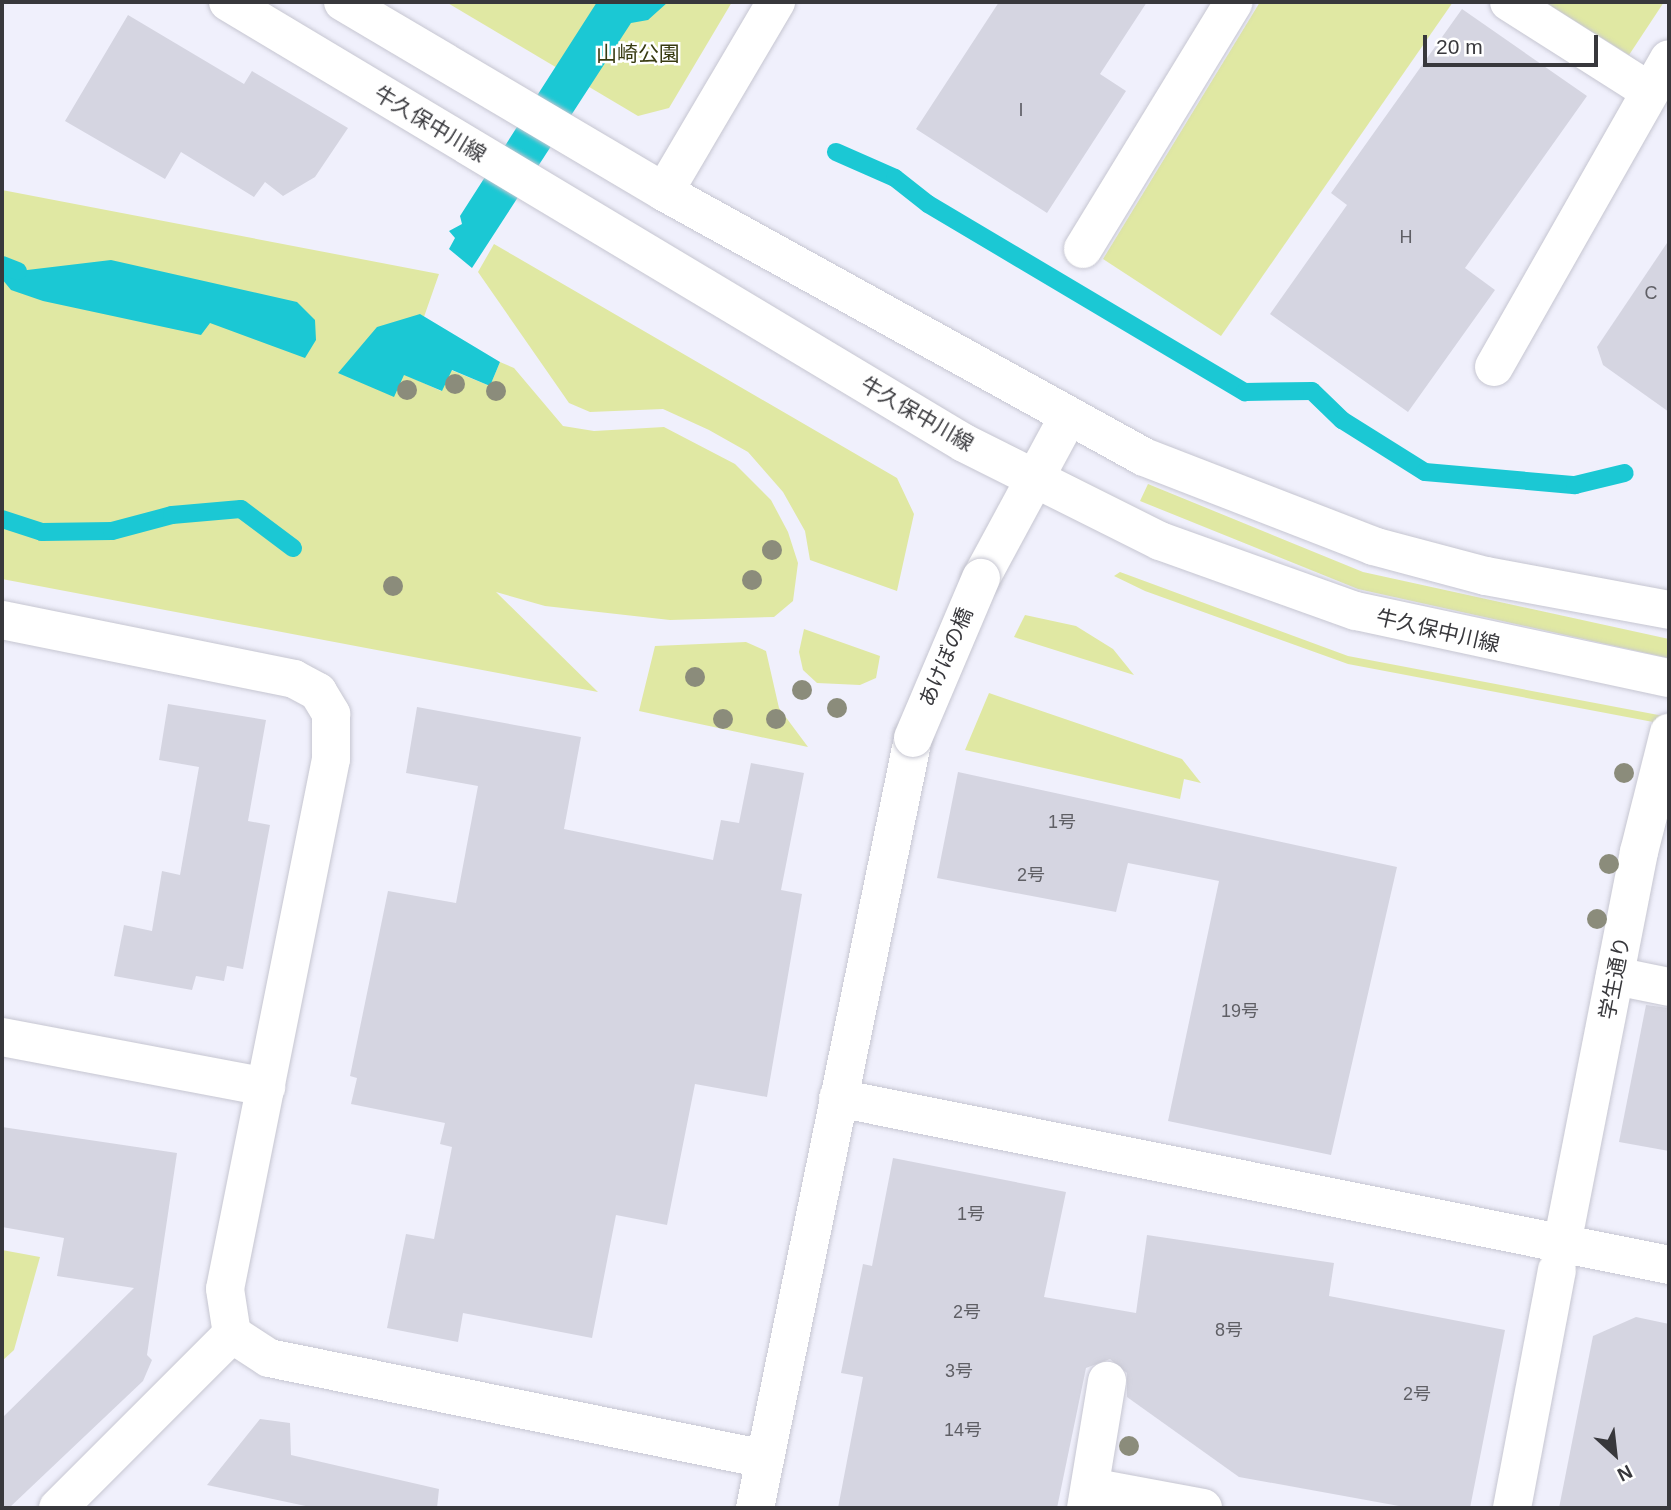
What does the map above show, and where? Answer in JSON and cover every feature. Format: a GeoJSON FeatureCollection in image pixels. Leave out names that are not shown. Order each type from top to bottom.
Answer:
{"type":"FeatureCollection","features":[{"type":"Feature","properties":{"kind":"street","name":"牛久保中川線"},"geometry":{"type":"LineString","coordinates":[[228,2],[1032,479],[1258,581],[1457,636],[1669,678]]}},
{"type":"Feature","properties":{"kind":"street"},"geometry":{"type":"LineString","coordinates":[[343,2],[664,192],[1067,419],[1224,492],[1373,546],[1486,576],[1669,610]]}},
{"type":"Feature","properties":{"kind":"street"},"geometry":{"type":"LineString","coordinates":[[664,192],[776,2]]}},
{"type":"Feature","properties":{"kind":"street"},"geometry":{"type":"LineString","coordinates":[[1083,249],[1234,2]]}},
{"type":"Feature","properties":{"kind":"street"},"geometry":{"type":"LineString","coordinates":[[1509,2],[1649,91]]}},
{"type":"Feature","properties":{"kind":"street"},"geometry":{"type":"LineString","coordinates":[[1493,367],[1669,59]]}},
{"type":"Feature","properties":{"kind":"street","name":"あけぼの橋"},"geometry":{"type":"LineString","coordinates":[[755,1508],[913,738],[981,578],[1032,479],[1067,419]]}},
{"type":"Feature","properties":{"kind":"street"},"geometry":{"type":"LineString","coordinates":[[2,620],[294,679],[327,702],[334,742],[225,1289],[232,1334],[269,1358],[765,1459]]}},
{"type":"Feature","properties":{"kind":"street","name":"学生通り"},"geometry":{"type":"LineString","coordinates":[[1566,1224],[1615,976],[1669,733]]}},
{"type":"Feature","properties":{"kind":"street"},"geometry":{"type":"LineString","coordinates":[[1615,976],[1669,987]]}},
{"type":"Feature","properties":{"kind":"street"},"geometry":{"type":"LineString","coordinates":[[2,1037],[265,1087]]}},
{"type":"Feature","properties":{"kind":"street"},"geometry":{"type":"LineString","coordinates":[[838,1098],[1669,1265]]}},
{"type":"Feature","properties":{"kind":"street"},"geometry":{"type":"LineString","coordinates":[[1512,1508],[1557,1270]]}},
{"type":"Feature","properties":{"kind":"street"},"geometry":{"type":"LineString","coordinates":[[58,1508],[232,1334]]}},
{"type":"Feature","properties":{"kind":"street"},"geometry":{"type":"LineString","coordinates":[[1107,1381],[1088,1498],[1203,1508]]}},
{"type":"Feature","properties":{"kind":"green space","name":"山崎公園"},"geometry":{"type":"Polygon","coordinates":[[[446,2],[732,2],[669,108],[638,116],[446,2]]]}},
{"type":"Feature","properties":{"kind":"green space"},"geometry":{"type":"Polygon","coordinates":[[[1260,2],[1453,2],[1221,336],[1103,259],[1260,2]]]}},
{"type":"Feature","properties":{"kind":"green space"},"geometry":{"type":"Polygon","coordinates":[[[1545,2],[1664,2],[1629,55],[1545,2]]]}},
{"type":"Feature","properties":{"kind":"green space"},"geometry":{"type":"Polygon","coordinates":[[[2,190],[439,274],[404,374],[441,391],[451,370],[490,386],[500,362],[514,368],[563,426],[594,431],[664,427],[735,464],[771,500],[788,532],[798,563],[793,601],[774,617],[670,620],[545,606],[496,592],[598,692],[2,579],[2,190]]]}},
{"type":"Feature","properties":{"kind":"green space"},"geometry":{"type":"Polygon","coordinates":[[[494,244],[897,478],[914,514],[897,591],[810,560],[805,531],[783,492],[748,452],[663,409],[590,412],[569,403],[478,272],[494,244]]]}},
{"type":"Feature","properties":{"kind":"green space"},"geometry":{"type":"Polygon","coordinates":[[[1148,484],[1363,572],[1669,639],[1669,658],[1358,589],[1140,501],[1148,484]]]}},
{"type":"Feature","properties":{"kind":"green space"},"geometry":{"type":"Polygon","coordinates":[[[1120,572],[1348,656],[1669,717],[1669,725],[1348,664],[1145,591],[1114,576],[1120,572]]]}},
{"type":"Feature","properties":{"kind":"green space"},"geometry":{"type":"Polygon","coordinates":[[[1025,615],[1076,626],[1113,649],[1134,675],[1014,637],[1025,615]]]}},
{"type":"Feature","properties":{"kind":"green space"},"geometry":{"type":"Polygon","coordinates":[[[804,629],[880,656],[876,678],[860,685],[817,683],[803,670],[799,652],[804,629]]]}},
{"type":"Feature","properties":{"kind":"green space"},"geometry":{"type":"Polygon","coordinates":[[[746,642],[766,651],[779,708],[808,747],[639,711],[655,646],[746,642]]]}},
{"type":"Feature","properties":{"kind":"green space"},"geometry":{"type":"Polygon","coordinates":[[[989,693],[1182,759],[1201,783],[1184,779],[1180,799],[965,750],[989,693]]]}},
{"type":"Feature","properties":{"kind":"green space"},"geometry":{"type":"Polygon","coordinates":[[[2,1250],[40,1257],[14,1350],[2,1361],[2,1250]]]}},
{"type":"Feature","properties":{"kind":"water"},"geometry":{"type":"Polygon","coordinates":[[[597,2],[668,2],[648,20],[631,23],[472,268],[449,249],[455,238],[449,231],[462,224],[460,216],[597,2]]]}},
{"type":"Feature","properties":{"kind":"water"},"geometry":{"type":"Polygon","coordinates":[[[111,260],[297,302],[315,320],[316,340],[305,358],[210,323],[201,335],[43,301],[11,290],[2,279],[2,273],[111,260]]]}},
{"type":"Feature","properties":{"kind":"water"},"geometry":{"type":"Polygon","coordinates":[[[420,314],[500,362],[490,386],[452,370],[442,391],[404,375],[394,397],[338,373],[377,327],[420,314]]]}},
{"type":"Feature","properties":{"kind":"building"},"geometry":{"type":"Polygon","coordinates":[[[999,2],[1147,2],[1100,74],[1126,91],[1047,213],[916,129],[999,2]]]}},
{"type":"Feature","properties":{"kind":"building"},"geometry":{"type":"Polygon","coordinates":[[[1462,9],[1587,96],[1465,268],[1495,290],[1408,412],[1270,314],[1347,205],[1331,193],[1462,9]]]}},
{"type":"Feature","properties":{"kind":"building"},"geometry":{"type":"Polygon","coordinates":[[[128,15],[244,84],[252,71],[348,128],[315,177],[283,196],[265,182],[254,197],[181,152],[165,179],[65,121],[128,15]]]}},
{"type":"Feature","properties":{"kind":"building"},"geometry":{"type":"Polygon","coordinates":[[[1669,240],[1669,412],[1603,365],[1597,347],[1669,240]]]}},
{"type":"Feature","properties":{"kind":"building"},"geometry":{"type":"Polygon","coordinates":[[[168,704],[266,720],[248,821],[270,825],[243,969],[227,966],[224,981],[196,976],[192,990],[114,976],[124,925],[152,931],[162,871],[180,875],[199,767],[159,760],[168,704]]]}},
{"type":"Feature","properties":{"kind":"building"},"geometry":{"type":"Polygon","coordinates":[[[417,707],[581,737],[564,829],[713,860],[721,820],[739,823],[751,763],[804,773],[781,890],[802,894],[767,1097],[695,1084],[667,1225],[616,1215],[592,1338],[463,1313],[458,1342],[387,1328],[406,1234],[434,1239],[452,1147],[440,1144],[445,1123],[351,1104],[357,1078],[350,1076],[388,891],[456,903],[478,786],[406,773],[417,707]]]}},
{"type":"Feature","properties":{"kind":"building"},"geometry":{"type":"Polygon","coordinates":[[[958,772],[1397,867],[1331,1155],[1168,1121],[1219,881],[1128,863],[1116,912],[937,878],[958,772]]]}},
{"type":"Feature","properties":{"kind":"building"},"geometry":{"type":"Polygon","coordinates":[[[1646,1005],[1669,1008],[1669,1151],[1619,1142],[1646,1005]]]}},
{"type":"Feature","properties":{"kind":"building"},"geometry":{"type":"Polygon","coordinates":[[[2,1127],[177,1153],[147,1355],[152,1360],[143,1381],[9,1508],[2,1508],[2,1418],[134,1288],[57,1276],[64,1238],[2,1227],[2,1127]]]}},
{"type":"Feature","properties":{"kind":"building"},"geometry":{"type":"Polygon","coordinates":[[[893,1158],[1066,1192],[1044,1297],[1136,1313],[1147,1235],[1334,1263],[1329,1296],[1505,1330],[1470,1508],[1410,1508],[1239,1477],[1127,1397],[1127,1373],[1110,1359],[1086,1368],[1057,1508],[838,1508],[863,1377],[841,1373],[863,1264],[872,1266],[893,1158]]]}},
{"type":"Feature","properties":{"kind":"building"},"geometry":{"type":"Polygon","coordinates":[[[1636,1317],[1669,1324],[1669,1508],[1559,1508],[1593,1336],[1636,1317]]]}},
{"type":"Feature","properties":{"kind":"building"},"geometry":{"type":"Polygon","coordinates":[[[260,1419],[290,1423],[291,1455],[439,1489],[437,1508],[315,1508],[207,1485],[260,1419]]]}},
{"type":"Feature","properties":{"kind":"waterway"},"geometry":{"type":"LineString","coordinates":[[836,152],[895,178],[928,204],[1245,392],[1312,391],[1342,420],[1425,472],[1575,485],[1625,473]]}},
{"type":"Feature","properties":{"kind":"waterway"},"geometry":{"type":"LineString","coordinates":[[2,265],[18,271]]}},
{"type":"Feature","properties":{"kind":"waterway"},"geometry":{"type":"LineString","coordinates":[[2,519],[42,532],[112,531],[172,515],[241,509],[293,548]]}}]}
